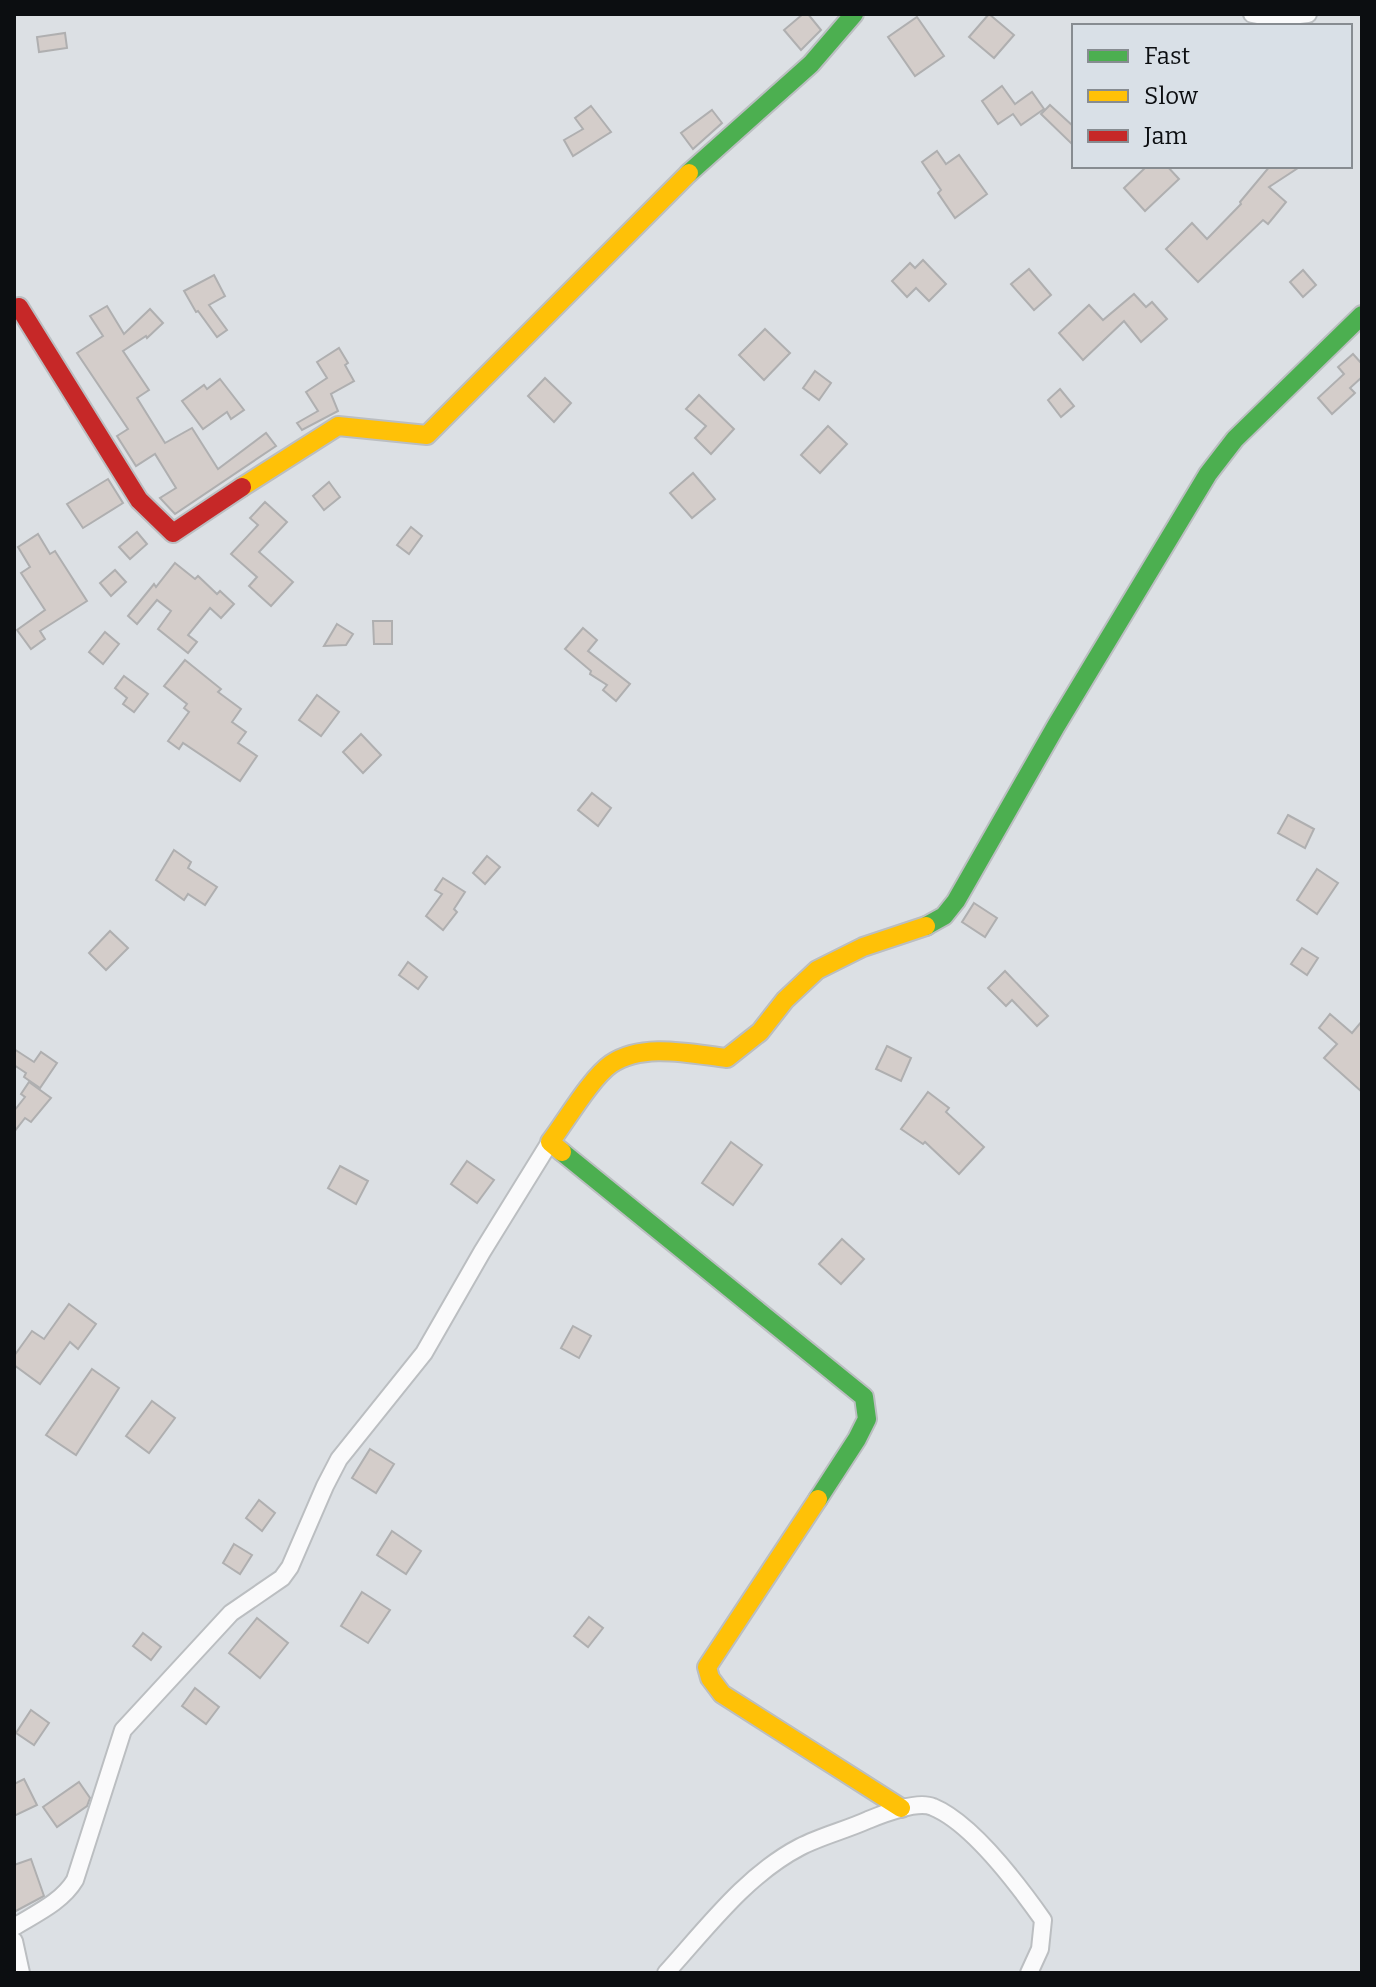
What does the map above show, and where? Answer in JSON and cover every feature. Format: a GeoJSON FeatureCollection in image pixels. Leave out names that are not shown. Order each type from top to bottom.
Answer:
{"type":"FeatureCollection","features":[{"type":"Feature","properties":{"kind":"street"},"geometry":{"type":"LineString","coordinates":[[14,310],[19,307],[139,500],[173,533],[338,426],[427,435],[666,193],[811,64],[854,14]]}},
{"type":"Feature","properties":{"kind":"street"},"geometry":{"type":"LineString","coordinates":[[1252,14],[1273,18],[1308,14]]}},
{"type":"Feature","properties":{"kind":"street"},"geometry":{"type":"LineString","coordinates":[[14,1927],[68,1891],[75,1880],[123,1730],[231,1613],[282,1578],[290,1567],[339,1459],[424,1353],[550,1142],[609,1065],[637,1054],[727,1058],[760,1032],[785,1000],[817,970],[863,947],[932,924],[944,916],[956,901],[1056,726],[1208,474],[1235,439],[1362,315]]}},
{"type":"Feature","properties":{"kind":"street"},"geometry":{"type":"LineString","coordinates":[[550,1142],[864,1397],[867,1419],[857,1439],[707,1667],[710,1678],[722,1694],[901,1808]]}},
{"type":"Feature","properties":{"kind":"street"},"geometry":{"type":"LineString","coordinates":[[666,1973],[739,1894],[766,1870],[800,1847],[901,1808],[931,1805],[963,1826],[1016,1882],[1043,1920],[1040,1949],[1029,1973]]}},
{"type":"Feature","properties":{"kind":"street"},"geometry":{"type":"LineString","coordinates":[[14,1941],[21,1973]]}},
{"type":"Feature","properties":{"kind":"building"},"geometry":{"type":"Polygon","coordinates":[[[803,14],[808,14],[821,30],[801,50],[784,30],[803,14]]]}},
{"type":"Feature","properties":{"kind":"building"},"geometry":{"type":"Polygon","coordinates":[[[989,14],[1014,35],[994,58],[969,37],[989,14]]]}},
{"type":"Feature","properties":{"kind":"building"},"geometry":{"type":"Polygon","coordinates":[[[917,17],[944,56],[915,76],[888,37],[917,17]]]}},
{"type":"Feature","properties":{"kind":"building"},"geometry":{"type":"Polygon","coordinates":[[[65,33],[67,48],[39,52],[37,37],[65,33]]]}},
{"type":"Feature","properties":{"kind":"building"},"geometry":{"type":"Polygon","coordinates":[[[1002,86],[1015,104],[1032,92],[1044,109],[1021,125],[1013,114],[998,124],[982,101],[1002,86]]]}},
{"type":"Feature","properties":{"kind":"building"},"geometry":{"type":"Polygon","coordinates":[[[1050,105],[1072,125],[1072,144],[1041,114],[1050,105]]]}},
{"type":"Feature","properties":{"kind":"building"},"geometry":{"type":"Polygon","coordinates":[[[591,106],[611,132],[573,156],[564,140],[583,129],[575,118],[591,106]]]}},
{"type":"Feature","properties":{"kind":"building"},"geometry":{"type":"Polygon","coordinates":[[[712,110],[722,123],[693,149],[681,133],[712,110]]]}},
{"type":"Feature","properties":{"kind":"building"},"geometry":{"type":"Polygon","coordinates":[[[937,151],[946,164],[959,155],[987,194],[955,218],[922,162],[937,151]]]}},
{"type":"Feature","properties":{"kind":"building"},"geometry":{"type":"Polygon","coordinates":[[[1145,168],[1169,168],[1179,179],[1145,211],[1124,188],[1145,168]]]}},
{"type":"Feature","properties":{"kind":"building"},"geometry":{"type":"Polygon","coordinates":[[[1268,168],[1298,168],[1269,187],[1286,202],[1268,224],[1263,220],[1198,282],[1166,249],[1192,223],[1207,239],[1268,168]]]}},
{"type":"Feature","properties":{"kind":"building"},"geometry":{"type":"Polygon","coordinates":[[[923,260],[946,284],[929,301],[916,288],[907,297],[892,281],[910,263],[915,268],[923,260]]]}},
{"type":"Feature","properties":{"kind":"building"},"geometry":{"type":"Polygon","coordinates":[[[1029,269],[1051,295],[1034,310],[1011,284],[1029,269]]]}},
{"type":"Feature","properties":{"kind":"building"},"geometry":{"type":"Polygon","coordinates":[[[1303,270],[1316,285],[1303,297],[1290,282],[1303,270]]]}},
{"type":"Feature","properties":{"kind":"building"},"geometry":{"type":"Polygon","coordinates":[[[214,275],[225,296],[209,305],[227,330],[217,337],[196,312],[184,291],[214,275]]]}},
{"type":"Feature","properties":{"kind":"building"},"geometry":{"type":"Polygon","coordinates":[[[1134,294],[1146,307],[1152,302],[1167,319],[1141,342],[1124,321],[1083,360],[1059,333],[1089,305],[1103,320],[1134,294]]]}},
{"type":"Feature","properties":{"kind":"building"},"geometry":{"type":"Polygon","coordinates":[[[107,306],[124,334],[150,309],[163,323],[147,338],[123,351],[149,390],[137,398],[165,443],[192,428],[218,469],[266,433],[276,446],[175,514],[160,498],[176,488],[155,454],[136,466],[117,436],[128,429],[77,353],[103,336],[90,316],[107,306]]]}},
{"type":"Feature","properties":{"kind":"building"},"geometry":{"type":"Polygon","coordinates":[[[765,329],[790,353],[764,380],[739,355],[765,329]]]}},
{"type":"Feature","properties":{"kind":"building"},"geometry":{"type":"Polygon","coordinates":[[[339,348],[354,381],[331,394],[338,411],[302,430],[297,423],[318,411],[306,392],[327,378],[317,362],[339,348]]]}},
{"type":"Feature","properties":{"kind":"building"},"geometry":{"type":"Polygon","coordinates":[[[1353,354],[1362,364],[1362,377],[1350,388],[1355,393],[1332,414],[1318,398],[1344,374],[1338,367],[1353,354]]]}},
{"type":"Feature","properties":{"kind":"building"},"geometry":{"type":"Polygon","coordinates":[[[815,371],[831,383],[819,400],[803,388],[815,371]]]}},
{"type":"Feature","properties":{"kind":"building"},"geometry":{"type":"Polygon","coordinates":[[[545,378],[571,403],[554,422],[528,396],[545,378]]]}},
{"type":"Feature","properties":{"kind":"building"},"geometry":{"type":"Polygon","coordinates":[[[220,379],[244,410],[231,419],[227,412],[203,429],[182,401],[204,385],[207,389],[220,379]]]}},
{"type":"Feature","properties":{"kind":"building"},"geometry":{"type":"Polygon","coordinates":[[[1060,389],[1074,406],[1061,417],[1048,400],[1060,389]]]}},
{"type":"Feature","properties":{"kind":"building"},"geometry":{"type":"Polygon","coordinates":[[[699,395],[734,429],[711,454],[695,438],[706,426],[686,409],[699,395]]]}},
{"type":"Feature","properties":{"kind":"building"},"geometry":{"type":"Polygon","coordinates":[[[828,426],[847,444],[820,473],[801,455],[828,426]]]}},
{"type":"Feature","properties":{"kind":"building"},"geometry":{"type":"Polygon","coordinates":[[[693,473],[715,499],[692,518],[670,493],[693,473]]]}},
{"type":"Feature","properties":{"kind":"building"},"geometry":{"type":"Polygon","coordinates":[[[108,479],[123,503],[83,528],[67,504],[108,479]]]}},
{"type":"Feature","properties":{"kind":"building"},"geometry":{"type":"Polygon","coordinates":[[[329,482],[340,497],[324,510],[313,496],[329,482]]]}},
{"type":"Feature","properties":{"kind":"building"},"geometry":{"type":"Polygon","coordinates":[[[265,502],[287,522],[259,552],[293,582],[271,606],[249,586],[257,577],[231,554],[258,525],[250,518],[265,502]]]}},
{"type":"Feature","properties":{"kind":"building"},"geometry":{"type":"Polygon","coordinates":[[[411,527],[422,536],[409,554],[397,545],[411,527]]]}},
{"type":"Feature","properties":{"kind":"building"},"geometry":{"type":"Polygon","coordinates":[[[137,532],[147,544],[130,559],[119,547],[137,532]]]}},
{"type":"Feature","properties":{"kind":"building"},"geometry":{"type":"Polygon","coordinates":[[[38,534],[50,554],[55,551],[87,601],[40,631],[45,639],[31,649],[17,630],[45,610],[21,573],[30,567],[18,547],[38,534]]]}},
{"type":"Feature","properties":{"kind":"building"},"geometry":{"type":"Polygon","coordinates":[[[175,563],[195,579],[198,576],[217,594],[220,591],[234,604],[221,618],[210,608],[188,635],[197,642],[188,653],[158,629],[171,611],[157,600],[137,624],[128,616],[175,563]]]}},
{"type":"Feature","properties":{"kind":"building"},"geometry":{"type":"Polygon","coordinates":[[[115,570],[126,582],[111,596],[100,583],[115,570]]]}},
{"type":"Feature","properties":{"kind":"building"},"geometry":{"type":"Polygon","coordinates":[[[373,621],[392,621],[392,644],[374,644],[373,621]]]}},
{"type":"Feature","properties":{"kind":"building"},"geometry":{"type":"Polygon","coordinates":[[[337,624],[353,634],[346,645],[324,646],[337,624]]]}},
{"type":"Feature","properties":{"kind":"building"},"geometry":{"type":"Polygon","coordinates":[[[583,628],[597,640],[588,651],[630,684],[616,701],[603,690],[607,685],[590,674],[591,671],[565,649],[583,628]]]}},
{"type":"Feature","properties":{"kind":"building"},"geometry":{"type":"Polygon","coordinates":[[[105,632],[119,644],[103,664],[89,652],[105,632]]]}},
{"type":"Feature","properties":{"kind":"building"},"geometry":{"type":"Polygon","coordinates":[[[185,660],[241,709],[232,722],[246,732],[238,743],[257,756],[240,781],[183,743],[179,749],[168,741],[189,712],[184,708],[187,704],[164,686],[185,660]]]}},
{"type":"Feature","properties":{"kind":"building"},"geometry":{"type":"Polygon","coordinates":[[[124,676],[148,694],[134,712],[123,704],[127,698],[115,688],[124,676]]]}},
{"type":"Feature","properties":{"kind":"building"},"geometry":{"type":"Polygon","coordinates":[[[317,695],[339,712],[321,736],[299,720],[317,695]]]}},
{"type":"Feature","properties":{"kind":"building"},"geometry":{"type":"Polygon","coordinates":[[[361,734],[381,755],[363,773],[343,752],[361,734]]]}},
{"type":"Feature","properties":{"kind":"building"},"geometry":{"type":"Polygon","coordinates":[[[592,793],[611,808],[598,826],[578,810],[592,793]]]}},
{"type":"Feature","properties":{"kind":"building"},"geometry":{"type":"Polygon","coordinates":[[[1288,815],[1314,829],[1305,848],[1278,833],[1288,815]]]}},
{"type":"Feature","properties":{"kind":"building"},"geometry":{"type":"Polygon","coordinates":[[[174,850],[191,862],[188,868],[217,887],[205,905],[188,894],[184,900],[156,880],[174,850]]]}},
{"type":"Feature","properties":{"kind":"building"},"geometry":{"type":"Polygon","coordinates":[[[487,856],[500,867],[485,884],[473,873],[487,856]]]}},
{"type":"Feature","properties":{"kind":"building"},"geometry":{"type":"Polygon","coordinates":[[[1317,869],[1338,883],[1317,914],[1297,900],[1317,869]]]}},
{"type":"Feature","properties":{"kind":"building"},"geometry":{"type":"Polygon","coordinates":[[[443,878],[465,892],[454,909],[457,912],[443,930],[426,916],[442,894],[435,890],[443,878]]]}},
{"type":"Feature","properties":{"kind":"building"},"geometry":{"type":"Polygon","coordinates":[[[974,903],[997,918],[985,937],[962,922],[974,903]]]}},
{"type":"Feature","properties":{"kind":"building"},"geometry":{"type":"Polygon","coordinates":[[[110,931],[128,948],[106,970],[89,953],[110,931]]]}},
{"type":"Feature","properties":{"kind":"building"},"geometry":{"type":"Polygon","coordinates":[[[1302,948],[1318,958],[1307,975],[1291,964],[1302,948]]]}},
{"type":"Feature","properties":{"kind":"building"},"geometry":{"type":"Polygon","coordinates":[[[408,962],[427,977],[418,989],[399,975],[408,962]]]}},
{"type":"Feature","properties":{"kind":"building"},"geometry":{"type":"Polygon","coordinates":[[[1005,971],[1048,1016],[1037,1026],[1012,1000],[1006,1006],[988,988],[1005,971]]]}},
{"type":"Feature","properties":{"kind":"building"},"geometry":{"type":"Polygon","coordinates":[[[1330,1014],[1352,1033],[1362,1021],[1362,1092],[1324,1058],[1337,1044],[1319,1028],[1330,1014]]]}},
{"type":"Feature","properties":{"kind":"building"},"geometry":{"type":"Polygon","coordinates":[[[887,1046],[911,1058],[901,1081],[876,1069],[887,1046]]]}},
{"type":"Feature","properties":{"kind":"building"},"geometry":{"type":"Polygon","coordinates":[[[14,1049],[34,1062],[41,1052],[57,1063],[40,1088],[14,1065],[14,1049]]]}},
{"type":"Feature","properties":{"kind":"building"},"geometry":{"type":"Polygon","coordinates":[[[29,1082],[51,1098],[31,1122],[25,1118],[14,1132],[14,1111],[25,1097],[21,1094],[29,1082]]]}},
{"type":"Feature","properties":{"kind":"building"},"geometry":{"type":"Polygon","coordinates":[[[928,1092],[949,1108],[946,1112],[984,1147],[959,1174],[925,1142],[923,1144],[901,1129],[928,1092]]]}},
{"type":"Feature","properties":{"kind":"building"},"geometry":{"type":"Polygon","coordinates":[[[731,1142],[762,1165],[733,1205],[702,1183],[731,1142]]]}},
{"type":"Feature","properties":{"kind":"building"},"geometry":{"type":"Polygon","coordinates":[[[467,1161],[494,1180],[477,1203],[451,1184],[467,1161]]]}},
{"type":"Feature","properties":{"kind":"building"},"geometry":{"type":"Polygon","coordinates":[[[340,1166],[368,1181],[356,1204],[328,1188],[340,1166]]]}},
{"type":"Feature","properties":{"kind":"building"},"geometry":{"type":"Polygon","coordinates":[[[842,1239],[864,1259],[841,1284],[819,1264],[842,1239]]]}},
{"type":"Feature","properties":{"kind":"building"},"geometry":{"type":"Polygon","coordinates":[[[69,1304],[96,1324],[78,1349],[70,1342],[40,1384],[14,1365],[14,1356],[32,1331],[44,1339],[69,1304]]]}},
{"type":"Feature","properties":{"kind":"building"},"geometry":{"type":"Polygon","coordinates":[[[573,1326],[591,1336],[579,1358],[561,1348],[573,1326]]]}},
{"type":"Feature","properties":{"kind":"building"},"geometry":{"type":"Polygon","coordinates":[[[92,1369],[119,1388],[76,1455],[46,1435],[92,1369]]]}},
{"type":"Feature","properties":{"kind":"building"},"geometry":{"type":"Polygon","coordinates":[[[152,1401],[175,1418],[149,1453],[126,1436],[152,1401]]]}},
{"type":"Feature","properties":{"kind":"building"},"geometry":{"type":"Polygon","coordinates":[[[370,1449],[394,1464],[376,1493],[352,1478],[370,1449]]]}},
{"type":"Feature","properties":{"kind":"building"},"geometry":{"type":"Polygon","coordinates":[[[259,1500],[275,1513],[262,1531],[246,1518],[259,1500]]]}},
{"type":"Feature","properties":{"kind":"building"},"geometry":{"type":"Polygon","coordinates":[[[392,1531],[421,1551],[406,1574],[377,1555],[392,1531]]]}},
{"type":"Feature","properties":{"kind":"building"},"geometry":{"type":"Polygon","coordinates":[[[234,1544],[252,1555],[240,1574],[223,1563],[234,1544]]]}},
{"type":"Feature","properties":{"kind":"building"},"geometry":{"type":"Polygon","coordinates":[[[362,1592],[390,1610],[368,1643],[341,1626],[362,1592]]]}},
{"type":"Feature","properties":{"kind":"building"},"geometry":{"type":"Polygon","coordinates":[[[589,1617],[603,1628],[588,1647],[574,1636],[589,1617]]]}},
{"type":"Feature","properties":{"kind":"building"},"geometry":{"type":"Polygon","coordinates":[[[257,1618],[288,1643],[260,1678],[229,1653],[257,1618]]]}},
{"type":"Feature","properties":{"kind":"building"},"geometry":{"type":"Polygon","coordinates":[[[143,1633],[161,1647],[151,1660],[133,1646],[143,1633]]]}},
{"type":"Feature","properties":{"kind":"building"},"geometry":{"type":"Polygon","coordinates":[[[195,1688],[219,1707],[206,1724],[182,1706],[195,1688]]]}},
{"type":"Feature","properties":{"kind":"building"},"geometry":{"type":"Polygon","coordinates":[[[31,1710],[49,1723],[34,1745],[16,1733],[31,1710]]]}},
{"type":"Feature","properties":{"kind":"building"},"geometry":{"type":"Polygon","coordinates":[[[24,1779],[37,1805],[14,1816],[14,1784],[24,1779]]]}},
{"type":"Feature","properties":{"kind":"building"},"geometry":{"type":"Polygon","coordinates":[[[79,1782],[90,1798],[87,1806],[57,1827],[43,1807],[79,1782]]]}},
{"type":"Feature","properties":{"kind":"building"},"geometry":{"type":"Polygon","coordinates":[[[31,1859],[44,1896],[14,1912],[14,1865],[31,1859]]]}},
{"type":"Feature","properties":{"kind":"traffic: fast"},"geometry":{"type":"LineString","coordinates":[[689,173],[811,64],[854,14]]}},
{"type":"Feature","properties":{"kind":"traffic: fast"},"geometry":{"type":"LineString","coordinates":[[926,926],[944,916],[956,901],[1056,726],[1208,474],[1235,439],[1362,315]]}},
{"type":"Feature","properties":{"kind":"traffic: fast"},"geometry":{"type":"LineString","coordinates":[[562,1152],[864,1397],[867,1419],[818,1499]]}},
{"type":"Feature","properties":{"kind":"traffic: slow"},"geometry":{"type":"LineString","coordinates":[[242,487],[338,426],[427,435],[689,173]]}},
{"type":"Feature","properties":{"kind":"traffic: slow"},"geometry":{"type":"LineString","coordinates":[[562,1152],[550,1142],[587,1089],[611,1064],[624,1057],[653,1051],[727,1058],[760,1032],[785,1000],[817,970],[863,947],[926,926]]}},
{"type":"Feature","properties":{"kind":"traffic: slow"},"geometry":{"type":"LineString","coordinates":[[818,1499],[707,1667],[710,1678],[722,1694],[901,1808]]}},
{"type":"Feature","properties":{"kind":"traffic: jam"},"geometry":{"type":"LineString","coordinates":[[14,310],[19,307],[139,500],[173,533],[242,487]]}}]}
